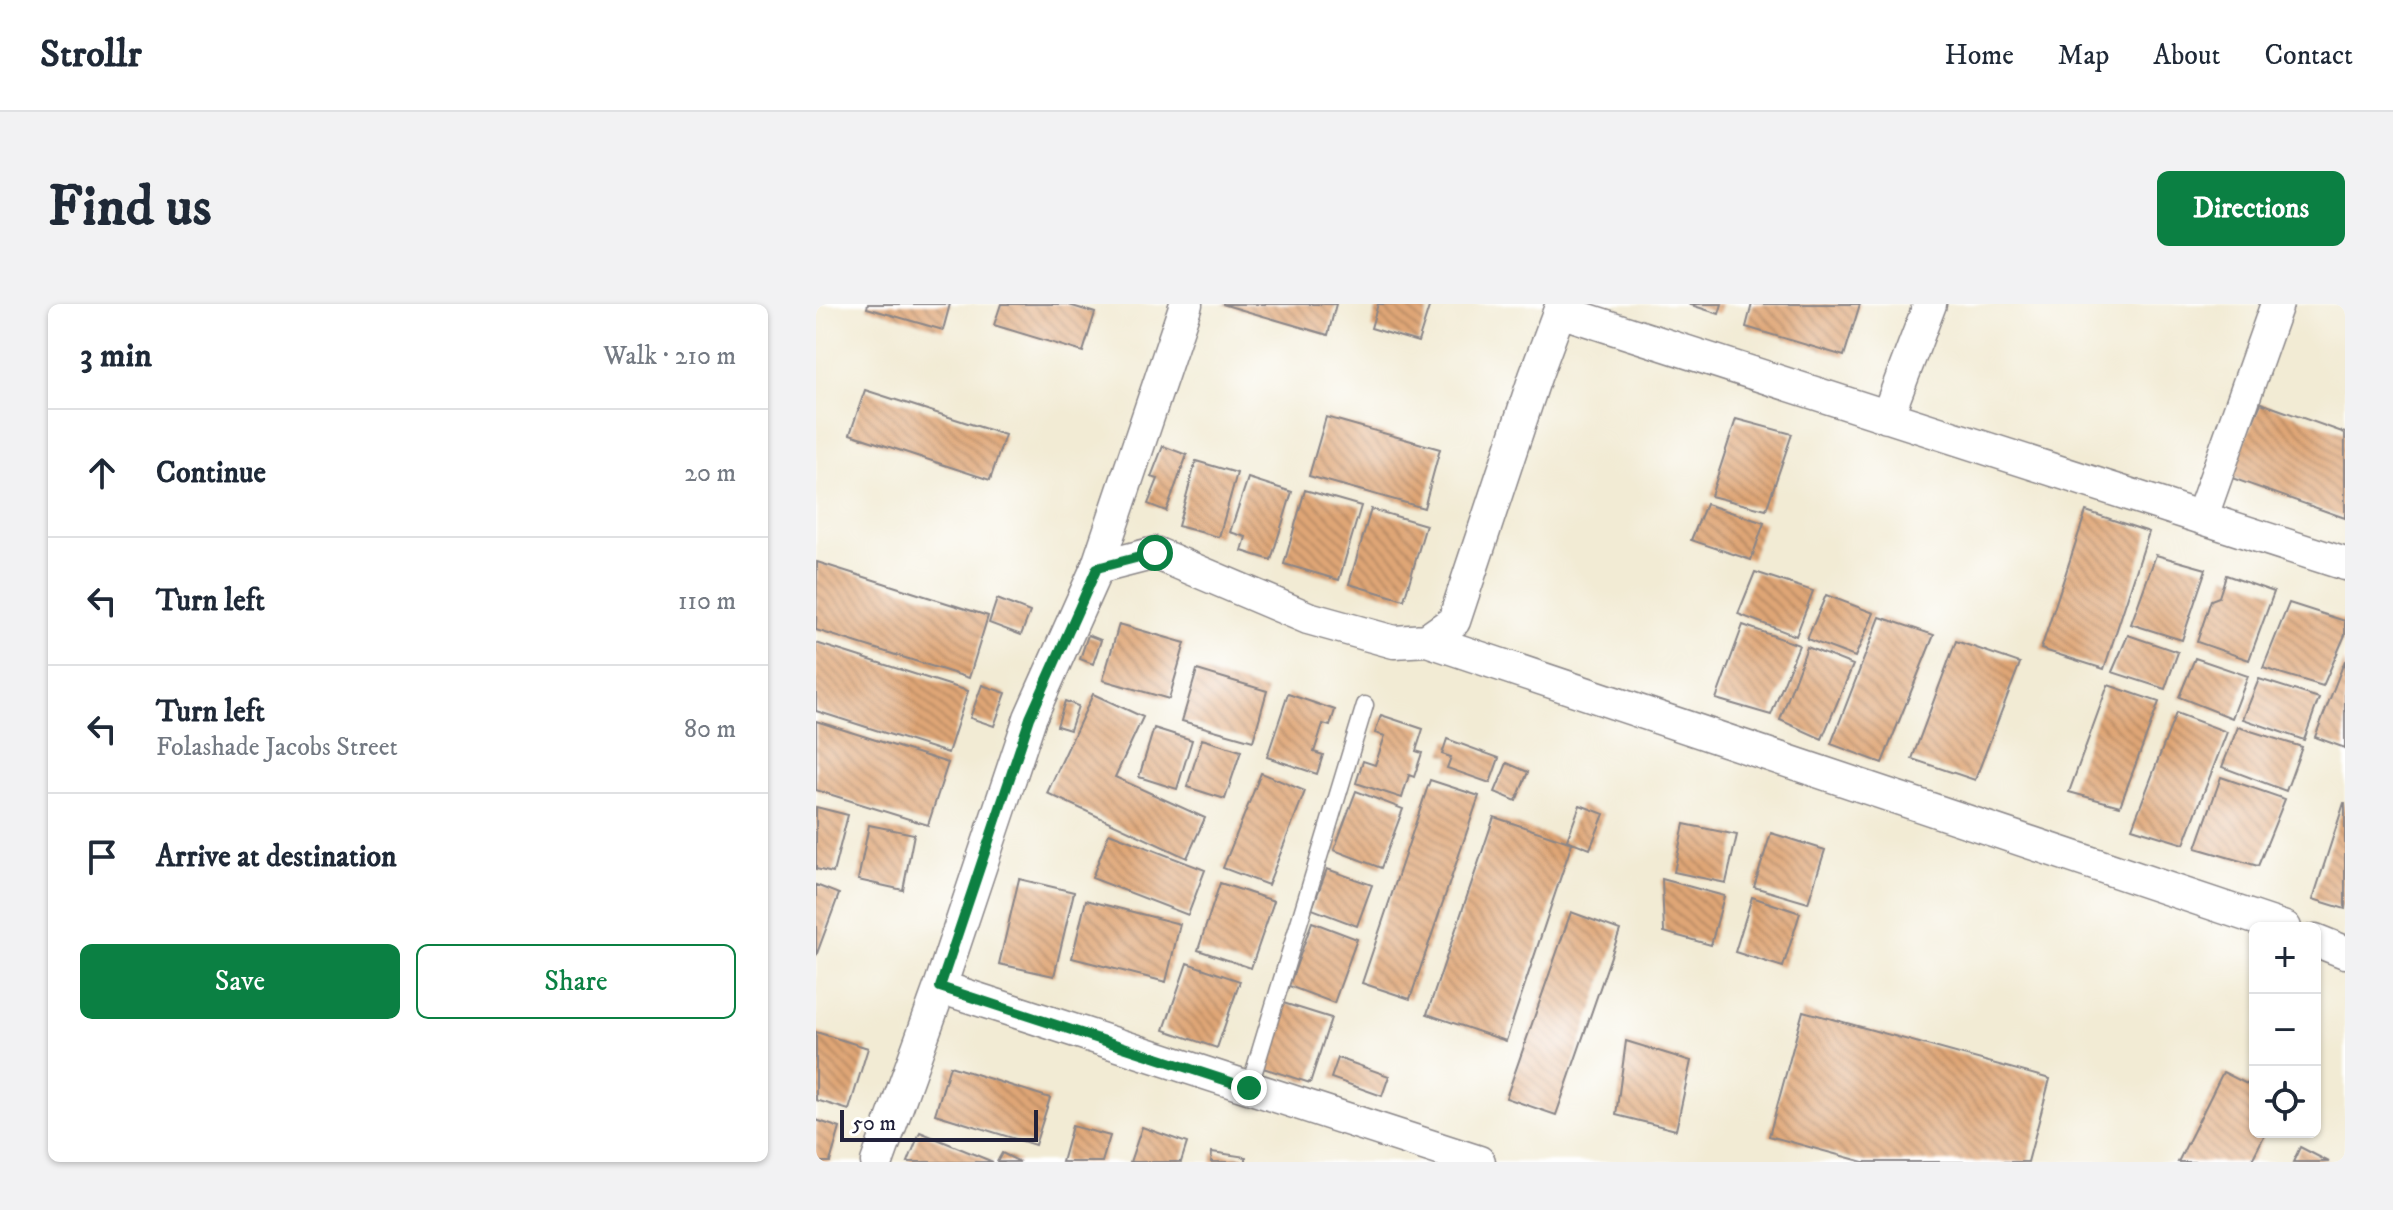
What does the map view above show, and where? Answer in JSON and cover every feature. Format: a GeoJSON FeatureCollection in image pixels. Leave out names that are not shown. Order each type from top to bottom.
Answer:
{"type":"FeatureCollection","features":[{"type":"Feature","properties":{"kind":"street"},"geometry":{"type":"LineString","coordinates":[[877,1162],[940,987],[1030,718],[1097,568],[1186,304]]}},
{"type":"Feature","properties":{"kind":"street"},"geometry":{"type":"LineString","coordinates":[[1887,417],[1930,304]]}},
{"type":"Feature","properties":{"kind":"street"},"geometry":{"type":"LineString","coordinates":[[2202,516],[2277,304]]}},
{"type":"Feature","properties":{"kind":"street"},"geometry":{"type":"LineString","coordinates":[[1427,640],[1454,621],[1561,308],[1887,417],[2345,564]]}},
{"type":"Feature","properties":{"kind":"street"},"geometry":{"type":"LineString","coordinates":[[1097,568],[1155,553],[1308,618],[1394,642],[1427,640],[2267,922]]}},
{"type":"Feature","properties":{"kind":"street"},"geometry":{"type":"LineString","coordinates":[[2321,942],[2345,952]]}},
{"type":"Feature","properties":{"kind":"street"},"geometry":{"type":"LineString","coordinates":[[940,987],[1466,1160]]}},
{"type":"Feature","properties":{"kind":"lane"},"geometry":{"type":"LineString","coordinates":[[1249,1088],[1365,705]]}},
{"type":"Feature","properties":{"kind":"building"},"geometry":{"type":"Polygon","coordinates":[[[868,304],[950,304],[943,330],[867,308],[868,304]]]}},
{"type":"Feature","properties":{"kind":"building"},"geometry":{"type":"Polygon","coordinates":[[[1001,304],[1066,304],[1095,313],[1083,352],[994,325],[1001,304]]]}},
{"type":"Feature","properties":{"kind":"building"},"geometry":{"type":"Polygon","coordinates":[[[1222,304],[1336,304],[1328,335],[1222,304]]]}},
{"type":"Feature","properties":{"kind":"building"},"geometry":{"type":"Polygon","coordinates":[[[1378,304],[1430,304],[1418,342],[1371,328],[1378,304]]]}},
{"type":"Feature","properties":{"kind":"building"},"geometry":{"type":"Polygon","coordinates":[[[1688,304],[1722,304],[1719,314],[1688,304]]]}},
{"type":"Feature","properties":{"kind":"building"},"geometry":{"type":"Polygon","coordinates":[[[1752,304],[1860,304],[1844,356],[1746,327],[1752,304]]]}},
{"type":"Feature","properties":{"kind":"building"},"geometry":{"type":"Polygon","coordinates":[[[865,390],[1005,435],[990,480],[850,434],[865,390]]]}},
{"type":"Feature","properties":{"kind":"building"},"geometry":{"type":"Polygon","coordinates":[[[2261,403],[2345,433],[2345,518],[2229,477],[2261,403]]]}},
{"type":"Feature","properties":{"kind":"building"},"geometry":{"type":"Polygon","coordinates":[[[1326,417],[1440,449],[1424,508],[1309,476],[1326,417]]]}},
{"type":"Feature","properties":{"kind":"building"},"geometry":{"type":"Polygon","coordinates":[[[1736,419],[1792,434],[1766,510],[1711,496],[1736,419]]]}},
{"type":"Feature","properties":{"kind":"building"},"geometry":{"type":"Polygon","coordinates":[[[1163,446],[1187,455],[1166,511],[1148,504],[1158,479],[1151,477],[1163,446]]]}},
{"type":"Feature","properties":{"kind":"building"},"geometry":{"type":"Polygon","coordinates":[[[1196,461],[1237,473],[1219,537],[1178,526],[1196,461]]]}},
{"type":"Feature","properties":{"kind":"building"},"geometry":{"type":"Polygon","coordinates":[[[1248,478],[1292,492],[1271,560],[1242,551],[1246,537],[1230,532],[1248,478]]]}},
{"type":"Feature","properties":{"kind":"building"},"geometry":{"type":"Polygon","coordinates":[[[1305,490],[1361,506],[1339,580],[1284,564],[1305,490]]]}},
{"type":"Feature","properties":{"kind":"building"},"geometry":{"type":"Polygon","coordinates":[[[1706,504],[1764,523],[1751,560],[1691,540],[1706,504]]]}},
{"type":"Feature","properties":{"kind":"building"},"geometry":{"type":"Polygon","coordinates":[[[1371,509],[1426,525],[1404,600],[1349,584],[1371,509]]]}},
{"type":"Feature","properties":{"kind":"building"},"geometry":{"type":"Polygon","coordinates":[[[2086,511],[2149,532],[2104,669],[2041,649],[2086,511]]]}},
{"type":"Feature","properties":{"kind":"building"},"geometry":{"type":"Polygon","coordinates":[[[2156,555],[2206,569],[2182,640],[2131,624],[2156,555]]]}},
{"type":"Feature","properties":{"kind":"building"},"geometry":{"type":"Polygon","coordinates":[[[817,562],[988,616],[969,678],[816,630],[817,562]]]}},
{"type":"Feature","properties":{"kind":"building"},"geometry":{"type":"Polygon","coordinates":[[[1755,572],[1813,591],[1796,636],[1738,614],[1755,572]]]}},
{"type":"Feature","properties":{"kind":"building"},"geometry":{"type":"Polygon","coordinates":[[[2226,575],[2274,592],[2249,660],[2197,642],[2211,600],[2219,597],[2226,575]]]}},
{"type":"Feature","properties":{"kind":"building"},"geometry":{"type":"Polygon","coordinates":[[[1826,595],[1874,613],[1855,657],[1807,639],[1826,595]]]}},
{"type":"Feature","properties":{"kind":"building"},"geometry":{"type":"Polygon","coordinates":[[[997,599],[1030,612],[1021,635],[989,623],[997,599]]]}},
{"type":"Feature","properties":{"kind":"building"},"geometry":{"type":"Polygon","coordinates":[[[2289,603],[2345,621],[2345,635],[2323,686],[2263,668],[2289,603]]]}},
{"type":"Feature","properties":{"kind":"building"},"geometry":{"type":"Polygon","coordinates":[[[1880,617],[1934,635],[1882,763],[1831,744],[1880,617]]]}},
{"type":"Feature","properties":{"kind":"building"},"geometry":{"type":"Polygon","coordinates":[[[1119,624],[1185,643],[1169,699],[1103,680],[1119,624]]]}},
{"type":"Feature","properties":{"kind":"building"},"geometry":{"type":"Polygon","coordinates":[[[1743,625],[1799,645],[1771,715],[1716,699],[1743,625]]]}},
{"type":"Feature","properties":{"kind":"building"},"geometry":{"type":"Polygon","coordinates":[[[1088,635],[1101,640],[1093,664],[1080,659],[1088,635]]]}},
{"type":"Feature","properties":{"kind":"building"},"geometry":{"type":"Polygon","coordinates":[[[2128,635],[2178,652],[2165,689],[2112,672],[2128,635]]]}},
{"type":"Feature","properties":{"kind":"building"},"geometry":{"type":"Polygon","coordinates":[[[1956,641],[2020,663],[1975,780],[1912,759],[1956,641]]]}},
{"type":"Feature","properties":{"kind":"building"},"geometry":{"type":"Polygon","coordinates":[[[816,643],[968,691],[948,753],[816,711],[816,643]]]}},
{"type":"Feature","properties":{"kind":"building"},"geometry":{"type":"Polygon","coordinates":[[[1807,647],[1853,665],[1822,739],[1780,720],[1807,647]]]}},
{"type":"Feature","properties":{"kind":"building"},"geometry":{"type":"Polygon","coordinates":[[[2195,658],[2248,676],[2232,718],[2179,697],[2195,658]]]}},
{"type":"Feature","properties":{"kind":"building"},"geometry":{"type":"Polygon","coordinates":[[[2345,660],[2345,748],[2315,737],[2345,660]]]}},
{"type":"Feature","properties":{"kind":"building"},"geometry":{"type":"Polygon","coordinates":[[[1197,670],[1267,691],[1253,741],[1182,721],[1197,670]]]}},
{"type":"Feature","properties":{"kind":"building"},"geometry":{"type":"Polygon","coordinates":[[[2259,679],[2319,698],[2304,740],[2243,719],[2259,679]]]}},
{"type":"Feature","properties":{"kind":"building"},"geometry":{"type":"Polygon","coordinates":[[[982,685],[1006,693],[994,726],[970,718],[982,685]]]}},
{"type":"Feature","properties":{"kind":"building"},"geometry":{"type":"Polygon","coordinates":[[[2108,685],[2159,702],[2120,806],[2069,792],[2108,685]]]}},
{"type":"Feature","properties":{"kind":"building"},"geometry":{"type":"Polygon","coordinates":[[[1093,694],[1143,717],[1115,777],[1205,818],[1187,858],[1047,793],[1093,694]]]}},
{"type":"Feature","properties":{"kind":"building"},"geometry":{"type":"Polygon","coordinates":[[[1288,694],[1335,710],[1330,726],[1323,724],[1314,752],[1323,755],[1317,774],[1267,757],[1288,694]]]}},
{"type":"Feature","properties":{"kind":"building"},"geometry":{"type":"Polygon","coordinates":[[[1065,701],[1078,706],[1070,730],[1057,726],[1065,701]]]}},
{"type":"Feature","properties":{"kind":"building"},"geometry":{"type":"Polygon","coordinates":[[[2176,713],[2227,732],[2184,844],[2132,828],[2176,713]]]}},
{"type":"Feature","properties":{"kind":"building"},"geometry":{"type":"Polygon","coordinates":[[[1381,715],[1423,729],[1416,751],[1422,753],[1414,777],[1409,775],[1402,798],[1356,783],[1363,761],[1375,765],[1385,736],[1375,733],[1381,715]]]}},
{"type":"Feature","properties":{"kind":"building"},"geometry":{"type":"Polygon","coordinates":[[[816,721],[948,763],[928,825],[816,790],[816,721]]]}},
{"type":"Feature","properties":{"kind":"building"},"geometry":{"type":"Polygon","coordinates":[[[2238,727],[2302,747],[2286,791],[2222,767],[2238,727]]]}},
{"type":"Feature","properties":{"kind":"building"},"geometry":{"type":"Polygon","coordinates":[[[1154,728],[1192,740],[1177,789],[1139,777],[1154,728]]]}},
{"type":"Feature","properties":{"kind":"building"},"geometry":{"type":"Polygon","coordinates":[[[1202,739],[1241,751],[1225,799],[1187,787],[1202,739]]]}},
{"type":"Feature","properties":{"kind":"building"},"geometry":{"type":"Polygon","coordinates":[[[1447,739],[1499,758],[1490,783],[1447,768],[1451,757],[1442,754],[1447,739]]]}},
{"type":"Feature","properties":{"kind":"building"},"geometry":{"type":"Polygon","coordinates":[[[1507,763],[1528,772],[1516,801],[1495,792],[1507,763]]]}},
{"type":"Feature","properties":{"kind":"building"},"geometry":{"type":"Polygon","coordinates":[[[1261,773],[1305,791],[1268,885],[1223,868],[1261,773]]]}},
{"type":"Feature","properties":{"kind":"building"},"geometry":{"type":"Polygon","coordinates":[[[2221,777],[2285,799],[2258,866],[2196,848],[2221,777]]]}},
{"type":"Feature","properties":{"kind":"building"},"geometry":{"type":"Polygon","coordinates":[[[1430,780],[1479,796],[1410,999],[1362,983],[1430,780]]]}},
{"type":"Feature","properties":{"kind":"building"},"geometry":{"type":"Polygon","coordinates":[[[1356,791],[1403,809],[1381,868],[1334,850],[1356,791]]]}},
{"type":"Feature","properties":{"kind":"building"},"geometry":{"type":"Polygon","coordinates":[[[2345,803],[2345,909],[2313,899],[2345,803]]]}},
{"type":"Feature","properties":{"kind":"building"},"geometry":{"type":"Polygon","coordinates":[[[1580,805],[1604,814],[1590,849],[1567,840],[1580,805]]]}},
{"type":"Feature","properties":{"kind":"building"},"geometry":{"type":"Polygon","coordinates":[[[816,807],[848,815],[833,873],[816,869],[816,807]]]}},
{"type":"Feature","properties":{"kind":"building"},"geometry":{"type":"Polygon","coordinates":[[[1494,817],[1572,843],[1506,1041],[1427,1014],[1494,817]]]}},
{"type":"Feature","properties":{"kind":"building"},"geometry":{"type":"Polygon","coordinates":[[[1684,824],[1737,835],[1726,883],[1674,872],[1684,824]]]}},
{"type":"Feature","properties":{"kind":"building"},"geometry":{"type":"Polygon","coordinates":[[[869,825],[914,834],[903,890],[858,880],[869,825]]]}},
{"type":"Feature","properties":{"kind":"building"},"geometry":{"type":"Polygon","coordinates":[[[1109,833],[1205,870],[1188,915],[1092,878],[1109,833]]]}},
{"type":"Feature","properties":{"kind":"building"},"geometry":{"type":"Polygon","coordinates":[[[1771,833],[1825,850],[1808,903],[1754,887],[1771,833]]]}},
{"type":"Feature","properties":{"kind":"building"},"geometry":{"type":"Polygon","coordinates":[[[1327,869],[1372,885],[1357,926],[1312,909],[1327,869]]]}},
{"type":"Feature","properties":{"kind":"building"},"geometry":{"type":"Polygon","coordinates":[[[1019,879],[1074,892],[1054,976],[999,964],[1019,879]]]}},
{"type":"Feature","properties":{"kind":"building"},"geometry":{"type":"Polygon","coordinates":[[[1662,879],[1724,896],[1711,945],[1664,932],[1662,879]]]}},
{"type":"Feature","properties":{"kind":"building"},"geometry":{"type":"Polygon","coordinates":[[[1220,883],[1274,901],[1251,968],[1198,950],[1220,883]]]}},
{"type":"Feature","properties":{"kind":"building"},"geometry":{"type":"Polygon","coordinates":[[[816,885],[839,894],[816,956],[816,885]]]}},
{"type":"Feature","properties":{"kind":"building"},"geometry":{"type":"Polygon","coordinates":[[[1752,897],[1800,913],[1783,967],[1735,952],[1752,897]]]}},
{"type":"Feature","properties":{"kind":"building"},"geometry":{"type":"Polygon","coordinates":[[[1086,900],[1180,924],[1166,982],[1072,958],[1086,900]]]}},
{"type":"Feature","properties":{"kind":"building"},"geometry":{"type":"Polygon","coordinates":[[[1571,912],[1620,930],[1556,1115],[1506,1098],[1571,912]]]}},
{"type":"Feature","properties":{"kind":"building"},"geometry":{"type":"Polygon","coordinates":[[[1312,922],[1357,939],[1334,1003],[1289,986],[1312,922]]]}},
{"type":"Feature","properties":{"kind":"building"},"geometry":{"type":"Polygon","coordinates":[[[1187,963],[1240,981],[1217,1048],[1164,1030],[1187,963]]]}},
{"type":"Feature","properties":{"kind":"building"},"geometry":{"type":"Polygon","coordinates":[[[1280,1002],[1331,1018],[1310,1083],[1260,1067],[1280,1002]]]}},
{"type":"Feature","properties":{"kind":"building"},"geometry":{"type":"Polygon","coordinates":[[[1803,1011],[2050,1079],[2028,1162],[1864,1162],[1769,1136],[1803,1011]]]}},
{"type":"Feature","properties":{"kind":"building"},"geometry":{"type":"Polygon","coordinates":[[[816,1032],[868,1048],[849,1110],[816,1100],[816,1032]]]}},
{"type":"Feature","properties":{"kind":"building"},"geometry":{"type":"Polygon","coordinates":[[[1626,1041],[1691,1061],[1676,1130],[1616,1115],[1626,1041]]]}},
{"type":"Feature","properties":{"kind":"building"},"geometry":{"type":"Polygon","coordinates":[[[1338,1058],[1389,1076],[1382,1096],[1331,1078],[1338,1058]]]}},
{"type":"Feature","properties":{"kind":"building"},"geometry":{"type":"Polygon","coordinates":[[[950,1066],[1050,1098],[1035,1145],[935,1114],[950,1066]]]}},
{"type":"Feature","properties":{"kind":"building"},"geometry":{"type":"Polygon","coordinates":[[[2223,1072],[2249,1085],[2249,1138],[2263,1138],[2251,1162],[2178,1162],[2223,1072]]]}},
{"type":"Feature","properties":{"kind":"building"},"geometry":{"type":"Polygon","coordinates":[[[816,1120],[840,1128],[830,1162],[816,1162],[816,1120]]]}},
{"type":"Feature","properties":{"kind":"building"},"geometry":{"type":"Polygon","coordinates":[[[1072,1126],[1110,1136],[1102,1162],[1062,1162],[1072,1126]]]}},
{"type":"Feature","properties":{"kind":"building"},"geometry":{"type":"Polygon","coordinates":[[[1142,1127],[1187,1143],[1181,1162],[1130,1162],[1142,1127]]]}},
{"type":"Feature","properties":{"kind":"building"},"geometry":{"type":"Polygon","coordinates":[[[920,1132],[993,1162],[908,1162],[920,1132]]]}},
{"type":"Feature","properties":{"kind":"building"},"geometry":{"type":"Polygon","coordinates":[[[2300,1147],[2329,1162],[2293,1162],[2300,1147]]]}},
{"type":"Feature","properties":{"kind":"building"},"geometry":{"type":"Polygon","coordinates":[[[1212,1152],[1246,1157],[1246,1162],[1211,1162],[1212,1152]]]}},
{"type":"Feature","properties":{"kind":"building"},"geometry":{"type":"Polygon","coordinates":[[[1002,1153],[1020,1162],[997,1162],[1002,1153]]]}},
{"type":"Feature","properties":{"kind":"route"},"geometry":{"type":"LineString","coordinates":[[1155,553],[1097,568],[1030,718],[940,987],[1249,1088]]}}]}
